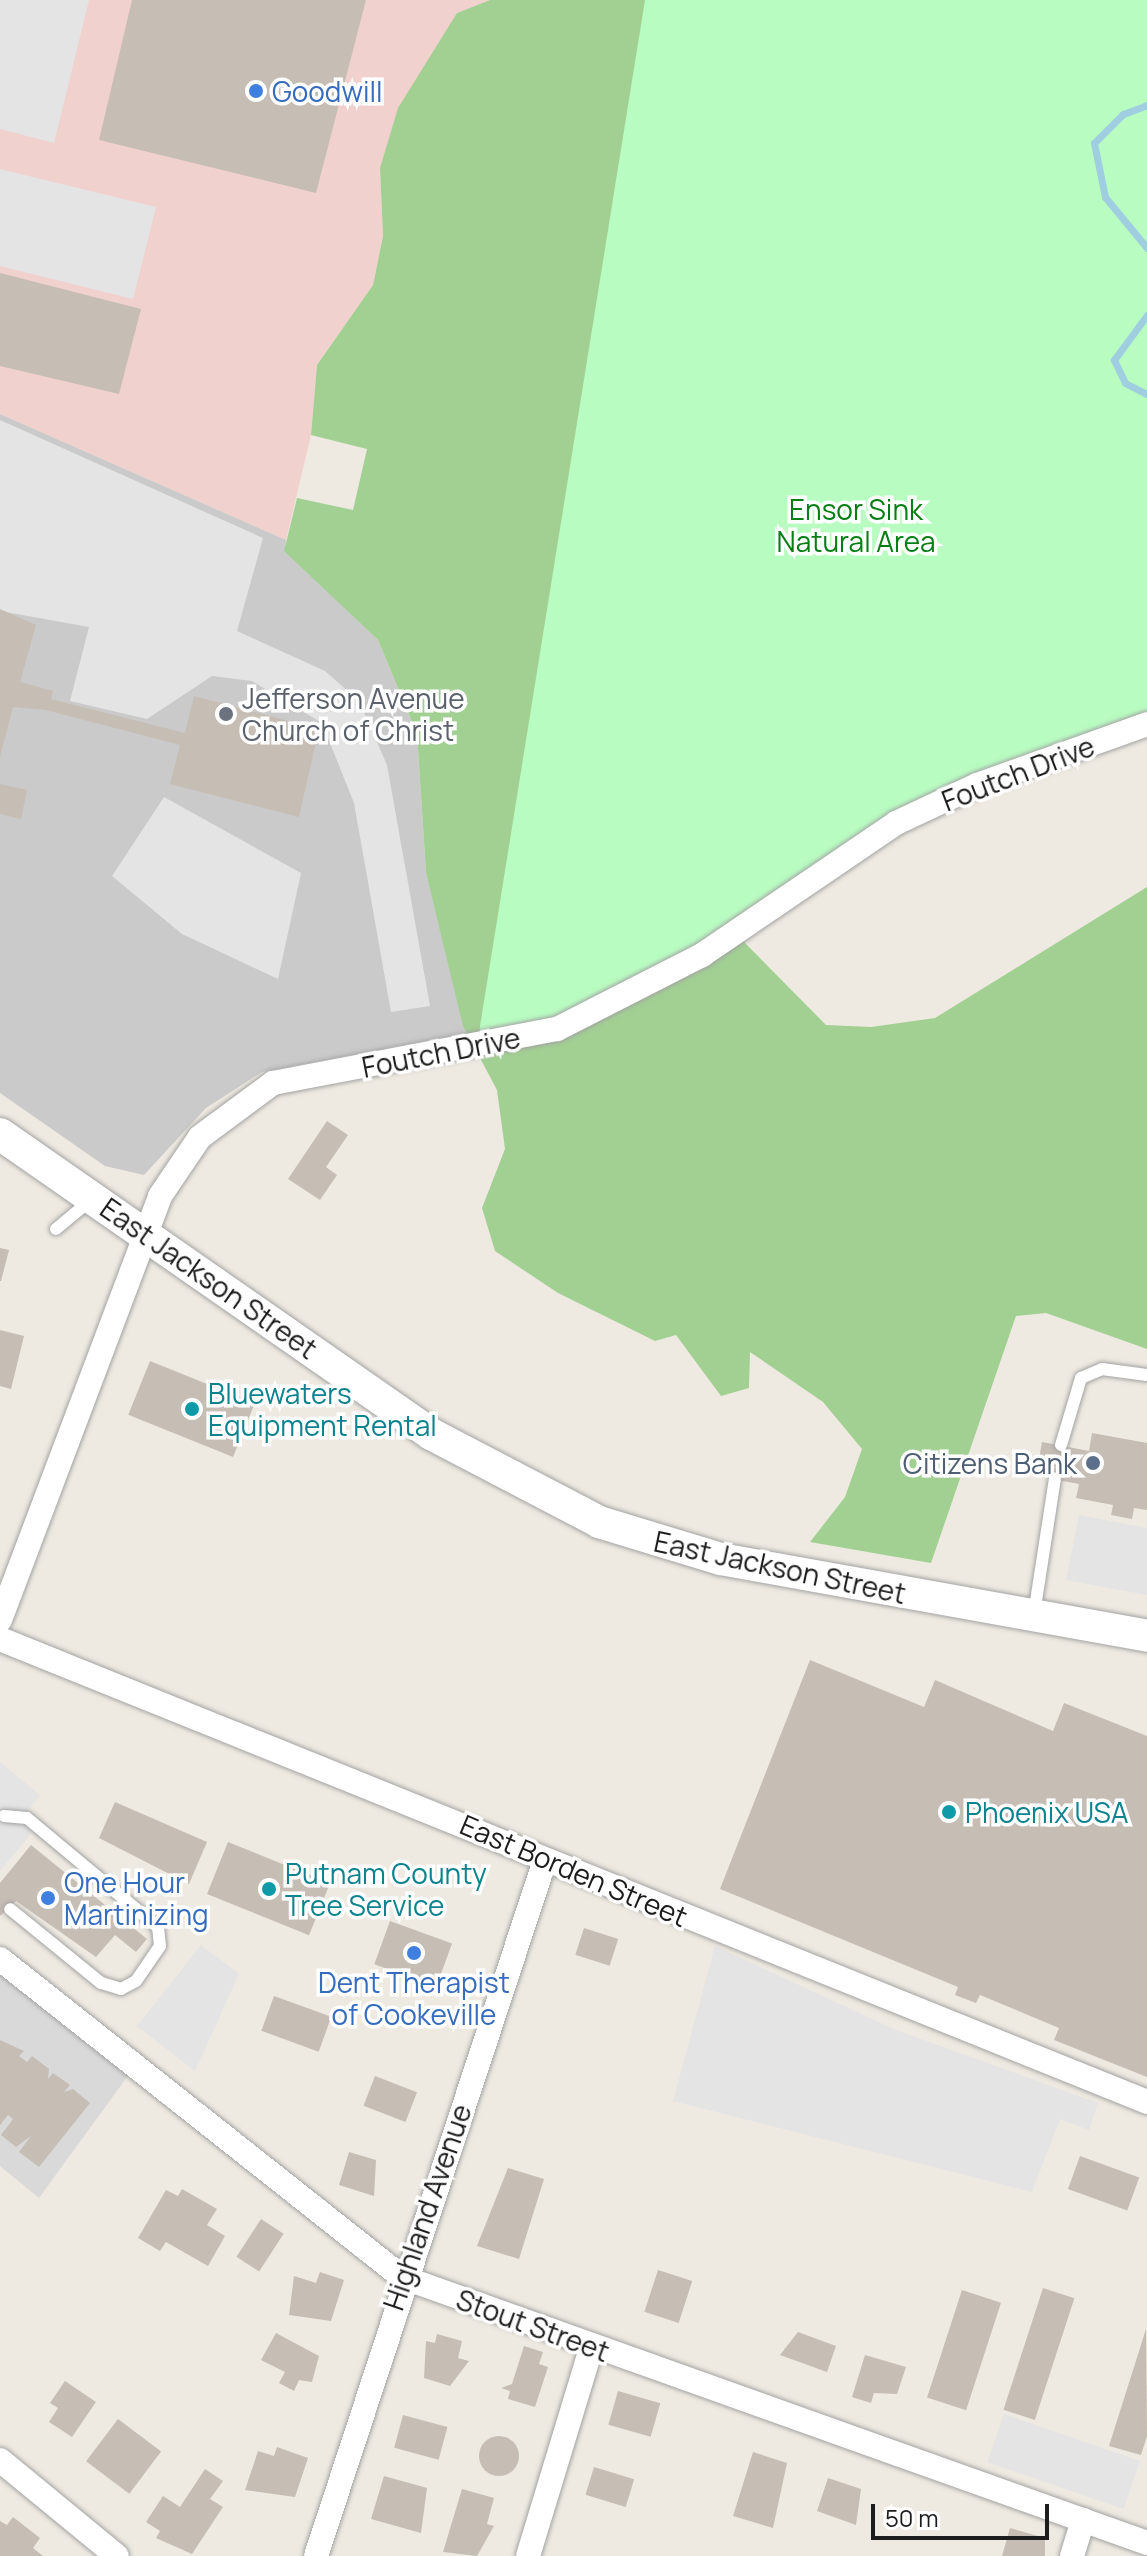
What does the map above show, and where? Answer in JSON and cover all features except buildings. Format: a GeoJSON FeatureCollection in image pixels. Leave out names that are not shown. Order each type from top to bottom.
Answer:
{"type":"FeatureCollection","features":[{"type":"Feature","properties":{"kind":"street","name":"Foutch Drive"},"geometry":{"type":"LineString","coordinates":[[0,1620],[160,1196],[200,1137],[273,1083],[557,1029],[702,955],[896,823],[977,785],[1147,724]]}},
{"type":"Feature","properties":{"kind":"street","name":"East Jackson Street"},"geometry":{"type":"LineString","coordinates":[[0,1134],[431,1434],[599,1522],[721,1559],[1147,1636]]}},
{"type":"Feature","properties":{"kind":"street","name":"East Borden Street"},"geometry":{"type":"LineString","coordinates":[[0,1639],[1147,2102]]}},
{"type":"Feature","properties":{"kind":"street","name":"Highland Avenue"},"geometry":{"type":"LineString","coordinates":[[316,2556],[402,2277],[545,1860]]}},
{"type":"Feature","properties":{"kind":"street","name":"Stout Street"},"geometry":{"type":"LineString","coordinates":[[0,1959],[402,2277],[1147,2543]]}},
{"type":"Feature","properties":{"kind":"street"},"geometry":{"type":"LineString","coordinates":[[528,2556],[592,2346]]}},
{"type":"Feature","properties":{"kind":"street"},"geometry":{"type":"LineString","coordinates":[[0,2460],[117,2556]]}},
{"type":"Feature","properties":{"kind":"street"},"geometry":{"type":"LineString","coordinates":[[1072,2556],[1083,2520]]}},
{"type":"Feature","properties":{"kind":"lane"},"geometry":{"type":"LineString","coordinates":[[56,1229],[94,1197]]}},
{"type":"Feature","properties":{"kind":"lane"},"geometry":{"type":"LineString","coordinates":[[1061,1445],[1081,1378],[1102,1369],[1147,1375]]}},
{"type":"Feature","properties":{"kind":"lane"},"geometry":{"type":"LineString","coordinates":[[1034,1614],[1055,1479]]}},
{"type":"Feature","properties":{"kind":"lane"},"geometry":{"type":"LineString","coordinates":[[4,1816],[27,1818],[158,1927],[160,1946],[136,1981],[121,1989],[101,1983],[10,1909]]}},
{"type":"Feature","properties":{"kind":"shaded area"},"geometry":{"type":"Polygon","coordinates":[[[0,0],[490,0],[457,13],[380,168],[383,236],[373,285],[317,365],[311,435],[286,540],[0,414],[0,0]]]}},
{"type":"Feature","properties":{"kind":"shaded area"},"geometry":{"type":"Polygon","coordinates":[[[0,0],[89,0],[54,143],[0,129],[0,0]]]}},
{"type":"Feature","properties":{"kind":"shaded area"},"geometry":{"type":"Polygon","coordinates":[[[0,169],[156,207],[133,299],[0,266],[0,169]]]}},
{"type":"Feature","properties":{"kind":"shaded area","name":"Jefferson Avenue Church of Christ"},"geometry":{"type":"Polygon","coordinates":[[[0,414],[286,540],[285,551],[378,640],[417,734],[426,873],[466,1033],[262,1072],[206,1108],[144,1175],[105,1166],[0,1093],[0,414]]]}},
{"type":"Feature","properties":{"kind":"shaded area"},"geometry":{"type":"Polygon","coordinates":[[[0,420],[263,538],[237,631],[325,671],[359,701],[387,765],[430,1006],[391,1012],[354,803],[322,723],[252,681],[212,676],[147,719],[70,701],[89,627],[0,611],[0,420]]]}},
{"type":"Feature","properties":{"kind":"shaded area"},"geometry":{"type":"Polygon","coordinates":[[[164,797],[301,873],[278,979],[182,934],[112,876],[164,797]]]}},
{"type":"Feature","properties":{"kind":"shaded area"},"geometry":{"type":"Polygon","coordinates":[[[1079,1515],[1147,1528],[1147,1595],[1066,1580],[1079,1515]]]}},
{"type":"Feature","properties":{"kind":"shaded area"},"geometry":{"type":"Polygon","coordinates":[[[0,1762],[40,1795],[27,1812],[30,1835],[0,1871],[0,1762]]]}},
{"type":"Feature","properties":{"kind":"shaded area"},"geometry":{"type":"Polygon","coordinates":[[[201,1945],[239,1974],[195,2071],[137,2026],[201,1945]]]}},
{"type":"Feature","properties":{"kind":"shaded area"},"geometry":{"type":"Polygon","coordinates":[[[715,1946],[896,2030],[1098,2103],[1089,2130],[1060,2119],[1032,2192],[673,2101],[715,1946]]]}},
{"type":"Feature","properties":{"kind":"shaded area"},"geometry":{"type":"Polygon","coordinates":[[[0,1969],[130,2073],[39,2198],[0,2166],[0,1969]]]}},
{"type":"Feature","properties":{"kind":"shaded area"},"geometry":{"type":"Polygon","coordinates":[[[1004,2414],[1140,2461],[1124,2509],[987,2462],[1004,2414]]]}},
{"type":"Feature","properties":{"kind":"green space"},"geometry":{"type":"Polygon","coordinates":[[[490,0],[1147,0],[723,893],[745,943],[826,1025],[871,1027],[935,1018],[1147,887],[1147,1349],[1046,1313],[1016,1316],[931,1563],[810,1542],[845,1497],[862,1449],[823,1402],[750,1352],[749,1388],[721,1396],[676,1335],[655,1341],[558,1293],[495,1251],[482,1208],[505,1149],[497,1090],[463,1026],[426,873],[417,734],[378,640],[284,551],[297,498],[353,510],[367,449],[311,435],[317,365],[373,285],[383,236],[380,168],[398,108],[457,13],[490,0]]]}},
{"type":"Feature","properties":{"kind":"green space","name":"Ensor Sink Natural Area"},"geometry":{"type":"Polygon","coordinates":[[[645,0],[1147,0],[1147,731],[896,823],[557,1029],[477,1045],[645,0]]]}},
{"type":"Feature","properties":{"kind":"waterway"},"geometry":{"type":"LineString","coordinates":[[1147,105],[1123,114],[1094,143],[1105,197],[1147,248]]}},
{"type":"Feature","properties":{"kind":"waterway"},"geometry":{"type":"LineString","coordinates":[[1147,315],[1114,360],[1125,383],[1147,394]]}},
{"type":"Feature","properties":{"kind":"place","name":"Goodwill"},"geometry":{"type":"Point","coordinates":[256,91]}},
{"type":"Feature","properties":{"kind":"place","name":"Jefferson Avenue Church of Christ"},"geometry":{"type":"Point","coordinates":[226,714]}},
{"type":"Feature","properties":{"kind":"place","name":"Bluewaters Equipment Rental"},"geometry":{"type":"Point","coordinates":[192,1409]}},
{"type":"Feature","properties":{"kind":"place","name":"Citizens Bank"},"geometry":{"type":"Point","coordinates":[1093,1463]}},
{"type":"Feature","properties":{"kind":"place","name":"Phoenix USA"},"geometry":{"type":"Point","coordinates":[949,1812]}},
{"type":"Feature","properties":{"kind":"place","name":"Putnam County Tree Service"},"geometry":{"type":"Point","coordinates":[269,1889]}},
{"type":"Feature","properties":{"kind":"place","name":"One Hour Martinizing"},"geometry":{"type":"Point","coordinates":[48,1898]}},
{"type":"Feature","properties":{"kind":"place","name":"Dent Therapist of Cookeville"},"geometry":{"type":"Point","coordinates":[414,1953]}}]}
